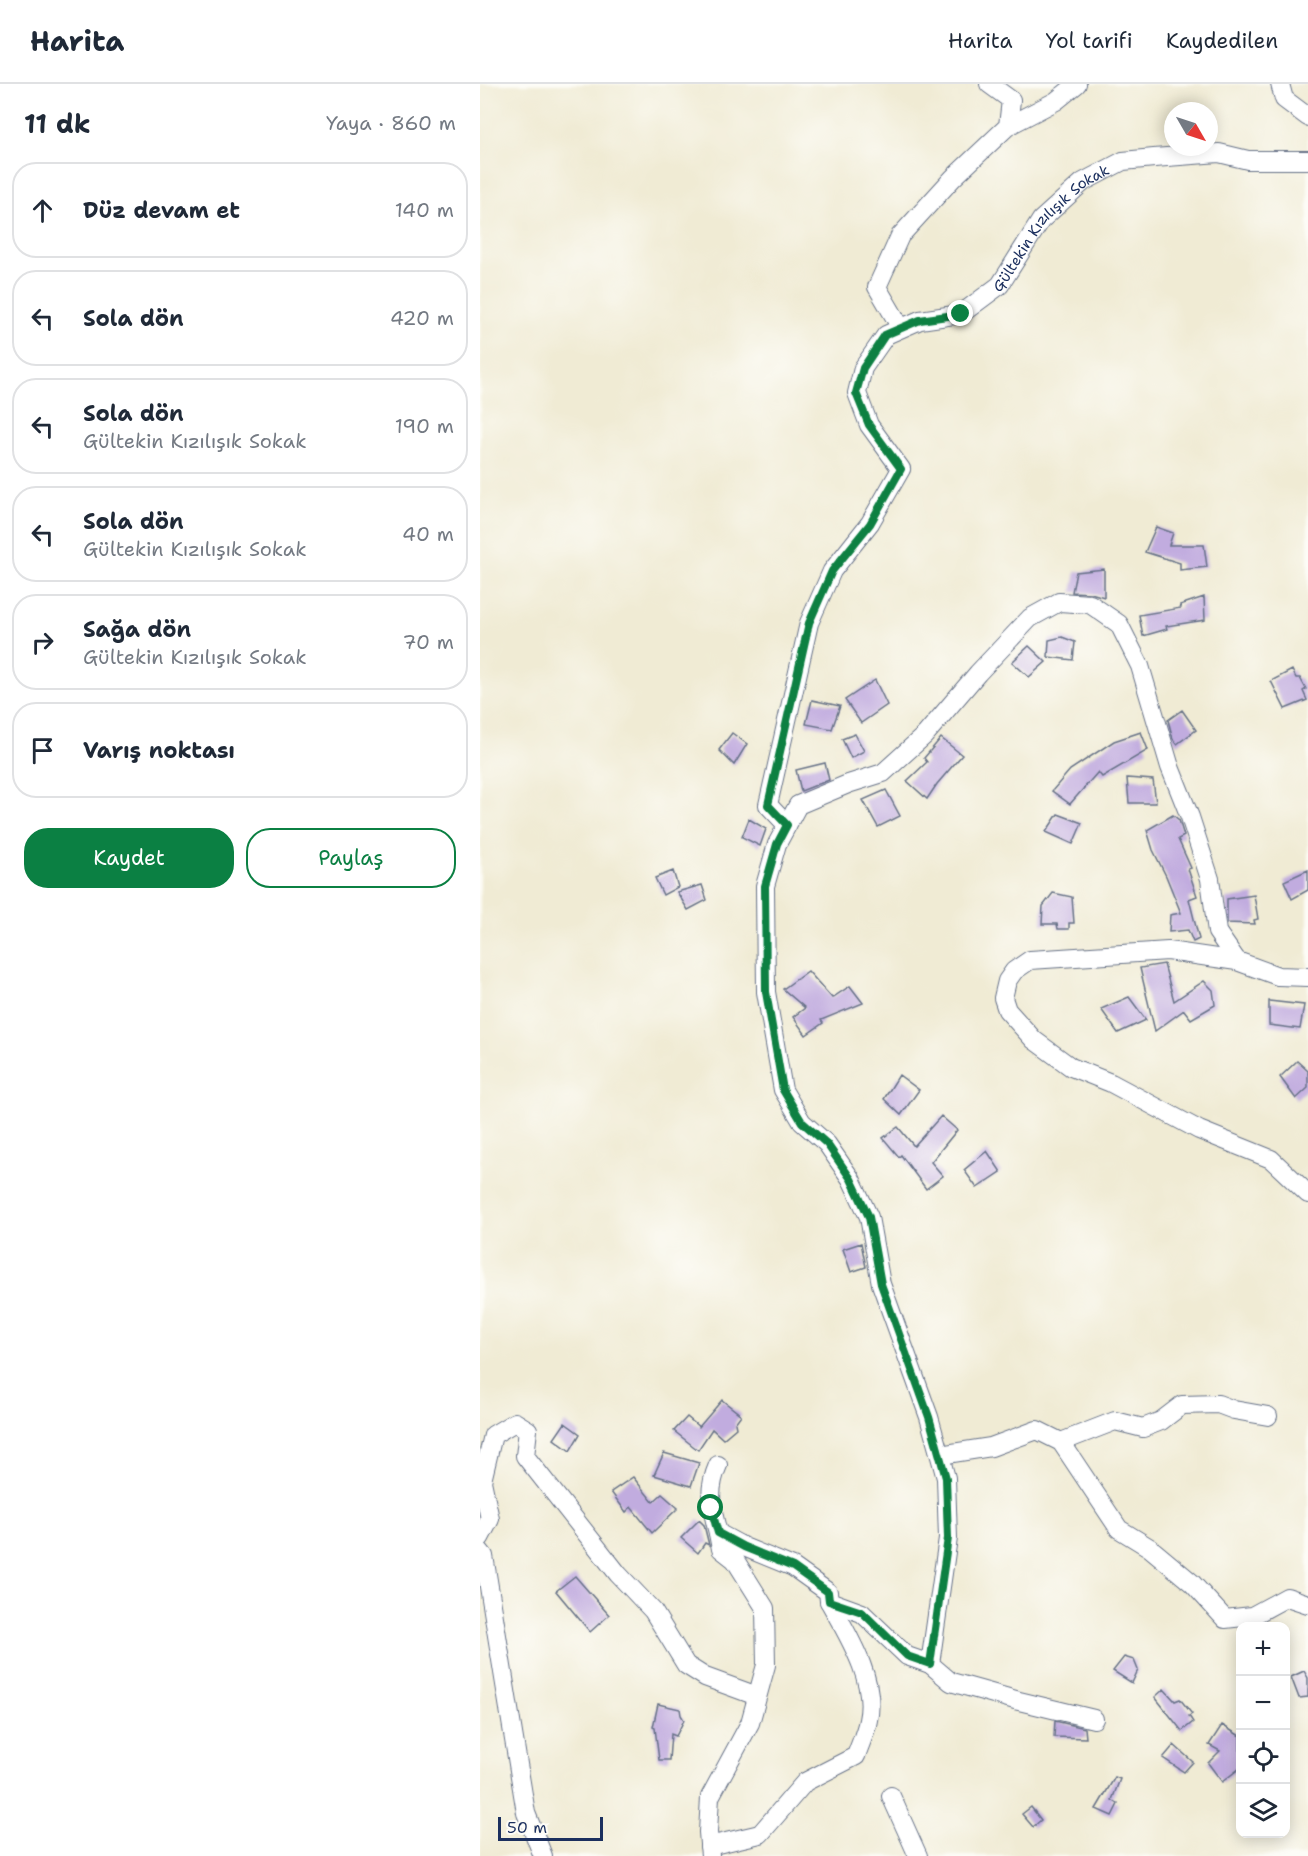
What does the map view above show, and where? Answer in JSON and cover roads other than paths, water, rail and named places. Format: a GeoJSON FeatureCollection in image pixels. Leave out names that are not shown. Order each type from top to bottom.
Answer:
{"type":"FeatureCollection","features":[{"type":"Feature","properties":{"kind":"street"},"geometry":{"type":"LineString","coordinates":[[990,84],[1011,100],[1008,126]]}},
{"type":"Feature","properties":{"kind":"street"},"geometry":{"type":"LineString","coordinates":[[901,328],[877,287],[900,236],[953,178],[1008,126],[1056,101],[1077,84]]}},
{"type":"Feature","properties":{"kind":"street"},"geometry":{"type":"LineString","coordinates":[[1280,84],[1284,99],[1308,117]]}},
{"type":"Feature","properties":{"kind":"street","name":"Gültekin Kızılışık Sokak"},"geometry":{"type":"LineString","coordinates":[[787,825],[768,805],[809,623],[832,571],[870,524],[901,469],[869,425],[856,393],[863,368],[885,335],[920,320],[961,314],[1000,285],[1041,220],[1083,182],[1123,161],[1219,153],[1248,160],[1308,160]]}},
{"type":"Feature","properties":{"kind":"street"},"geometry":{"type":"LineString","coordinates":[[930,1664],[948,1538],[946,1478],[929,1417],[881,1284],[869,1217],[851,1179],[827,1144],[802,1122],[783,1090],[766,992],[765,886],[777,844],[798,805],[848,784],[883,773],[926,735],[1030,618],[1059,602],[1090,604],[1119,624],[1140,666],[1170,766],[1190,817],[1210,879],[1217,932],[1237,961]]}},
{"type":"Feature","properties":{"kind":"street"},"geometry":{"type":"LineString","coordinates":[[1308,977],[1278,976],[1237,961],[1168,951],[1030,960],[1014,971],[1007,981],[1003,998],[1007,1010],[1034,1040],[1071,1067],[1111,1083],[1199,1130],[1271,1159],[1308,1194]]}},
{"type":"Feature","properties":{"kind":"street"},"geometry":{"type":"LineString","coordinates":[[1061,1442],[1115,1421],[1143,1428],[1161,1421],[1182,1405],[1218,1404],[1234,1410],[1268,1416]]}},
{"type":"Feature","properties":{"kind":"street"},"geometry":{"type":"LineString","coordinates":[[480,1538],[490,1519],[482,1481],[493,1435],[515,1422],[528,1430],[525,1456],[536,1473],[618,1574],[653,1611],[686,1665],[705,1677],[757,1696]]}},
{"type":"Feature","properties":{"kind":"street"},"geometry":{"type":"LineString","coordinates":[[940,1455],[991,1447],[1037,1430],[1061,1442],[1119,1529],[1150,1548],[1192,1583],[1225,1619],[1252,1616],[1287,1597],[1308,1604]]}},
{"type":"Feature","properties":{"kind":"street"},"geometry":{"type":"LineString","coordinates":[[718,1465],[711,1481],[711,1508],[721,1549],[735,1560],[765,1608],[766,1665],[750,1723],[710,1797],[709,1851],[760,1834],[805,1782],[856,1756],[869,1719],[869,1693],[857,1652],[829,1601],[828,1592],[793,1567],[744,1547],[718,1533]]}},
{"type":"Feature","properties":{"kind":"street"},"geometry":{"type":"LineString","coordinates":[[480,1551],[484,1557],[526,1813],[543,1856]]}},
{"type":"Feature","properties":{"kind":"street"},"geometry":{"type":"LineString","coordinates":[[829,1601],[862,1612],[907,1656],[930,1664],[951,1682],[1094,1719]]}},
{"type":"Feature","properties":{"kind":"street"},"geometry":{"type":"LineString","coordinates":[[891,1796],[918,1856]]}}]}
